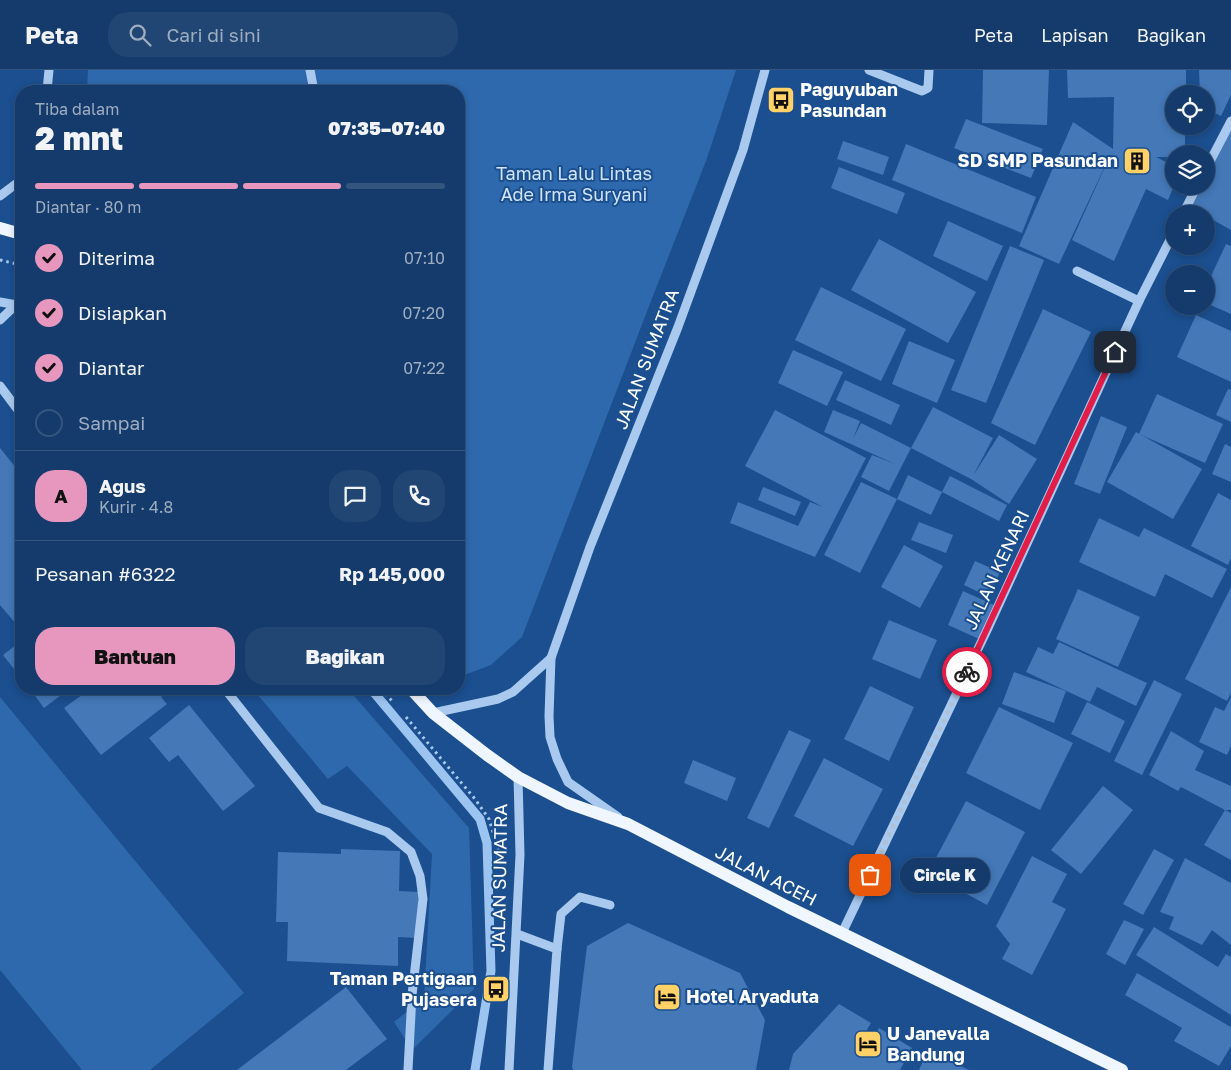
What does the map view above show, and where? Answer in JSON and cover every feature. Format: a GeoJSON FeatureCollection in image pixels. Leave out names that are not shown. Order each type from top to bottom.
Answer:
{"type":"FeatureCollection","features":[{"type":"Feature","properties":{"kind":"main road"},"geometry":{"type":"LineString","coordinates":[[0,228],[15,232]]}},
{"type":"Feature","properties":{"kind":"main road","name":"JALAN ACEH"},"geometry":{"type":"LineString","coordinates":[[416,695],[433,713],[518,777],[568,803],[628,824],[788,907],[1122,1070]]}},
{"type":"Feature","properties":{"kind":"street"},"geometry":{"type":"LineString","coordinates":[[48,85],[49,70]]}},
{"type":"Feature","properties":{"kind":"street"},"geometry":{"type":"LineString","coordinates":[[310,70],[313,85]]}},
{"type":"Feature","properties":{"kind":"street","name":"JALAN SUMATRA"},"geometry":{"type":"LineString","coordinates":[[628,824],[568,782],[557,759],[550,737],[551,658],[590,548],[678,327],[743,150],[765,70]]}},
{"type":"Feature","properties":{"kind":"street"},"geometry":{"type":"LineString","coordinates":[[869,70],[922,91],[928,88],[929,70]]}},
{"type":"Feature","properties":{"kind":"street"},"geometry":{"type":"LineString","coordinates":[[1215,152],[1231,121]]}},
{"type":"Feature","properties":{"kind":"street"},"geometry":{"type":"LineString","coordinates":[[0,196],[15,185]]}},
{"type":"Feature","properties":{"kind":"street","name":"JALAN KENARI"},"geometry":{"type":"LineString","coordinates":[[842,933],[988,628],[1139,301],[1165,250]]}},
{"type":"Feature","properties":{"kind":"street"},"geometry":{"type":"LineString","coordinates":[[1077,271],[1139,301]]}},
{"type":"Feature","properties":{"kind":"street"},"geometry":{"type":"LineString","coordinates":[[0,302],[15,302]]}},
{"type":"Feature","properties":{"kind":"street"},"geometry":{"type":"LineString","coordinates":[[0,320],[15,306]]}},
{"type":"Feature","properties":{"kind":"street"},"geometry":{"type":"LineString","coordinates":[[0,386],[15,406]]}},
{"type":"Feature","properties":{"kind":"street","name":"JALAN SUMATRA"},"geometry":{"type":"LineString","coordinates":[[433,713],[498,699],[513,692],[551,658]]}},
{"type":"Feature","properties":{"kind":"street"},"geometry":{"type":"LineString","coordinates":[[230,695],[320,808],[387,832],[411,852],[420,876],[423,900],[412,995],[408,1070]]}},
{"type":"Feature","properties":{"kind":"street","name":"JALAN SUMATRA"},"geometry":{"type":"LineString","coordinates":[[509,1070],[520,855],[518,777]]}},
{"type":"Feature","properties":{"kind":"street"},"geometry":{"type":"LineString","coordinates":[[548,1070],[561,914],[580,897],[610,905]]}},
{"type":"Feature","properties":{"kind":"street"},"geometry":{"type":"LineString","coordinates":[[516,934],[557,949]]}},
{"type":"Feature","properties":{"kind":"path"},"geometry":{"type":"LineString","coordinates":[[0,260],[15,264]]}},
{"type":"Feature","properties":{"kind":"path"},"geometry":{"type":"LineString","coordinates":[[387,695],[394,703]]}},
{"type":"Feature","properties":{"kind":"path"},"geometry":{"type":"LineString","coordinates":[[400,711],[475,799],[489,819],[498,849],[498,878]]}},
{"type":"Feature","properties":{"kind":"green space","name":"Taman Lalu Lintas Ade Irma Suryani"},"geometry":{"type":"Polygon","coordinates":[[[88,70],[736,70],[706,161],[522,637],[491,665],[465,675],[465,85],[87,85],[88,70]]]}},
{"type":"Feature","properties":{"kind":"green space"},"geometry":{"type":"Polygon","coordinates":[[[258,695],[353,695],[469,828],[474,989],[412,1050],[394,1022],[424,998],[432,854],[347,766],[328,779],[258,695]]]}},
{"type":"Feature","properties":{"kind":"green space"},"geometry":{"type":"Polygon","coordinates":[[[0,697],[244,993],[150,1070],[82,1070],[0,970],[0,697]]]}},
{"type":"Feature","properties":{"kind":"building"},"geometry":{"type":"Polygon","coordinates":[[[983,70],[1049,70],[1047,125],[982,123],[983,70]]]}},
{"type":"Feature","properties":{"kind":"building","name":"SD SMP Pasundan"},"geometry":{"type":"Polygon","coordinates":[[[1067,70],[1186,70],[1186,85],[1165,85],[1165,135],[1185,135],[1185,145],[1165,145],[1165,157],[1156,157],[1165,162],[1165,195],[1170,195],[1168,200],[1146,189],[1114,261],[1072,240],[1113,149],[1114,97],[1068,98],[1067,70]]]}},
{"type":"Feature","properties":{"kind":"building"},"geometry":{"type":"Polygon","coordinates":[[[1199,70],[1231,70],[1231,95],[1221,116],[1215,113],[1215,85],[1200,85],[1199,70]]]}},
{"type":"Feature","properties":{"kind":"building"},"geometry":{"type":"Polygon","coordinates":[[[966,119],[1043,149],[1031,178],[954,148],[966,119]]]}},
{"type":"Feature","properties":{"kind":"building"},"geometry":{"type":"Polygon","coordinates":[[[1073,122],[1113,149],[1059,264],[1019,246],[1073,122]]]}},
{"type":"Feature","properties":{"kind":"building"},"geometry":{"type":"Polygon","coordinates":[[[1231,129],[1231,230],[1215,221],[1215,205],[1192,205],[1198,195],[1215,195],[1215,160],[1231,129]]]}},
{"type":"Feature","properties":{"kind":"building"},"geometry":{"type":"Polygon","coordinates":[[[843,141],[889,157],[883,175],[837,159],[843,141]]]}},
{"type":"Feature","properties":{"kind":"building"},"geometry":{"type":"Polygon","coordinates":[[[906,144],[1036,197],[1022,233],[892,180],[906,144]]]}},
{"type":"Feature","properties":{"kind":"building"},"geometry":{"type":"Polygon","coordinates":[[[839,167],[905,193],[897,214],[831,188],[839,167]]]}},
{"type":"Feature","properties":{"kind":"building"},"geometry":{"type":"Polygon","coordinates":[[[948,221],[1003,246],[987,281],[933,256],[948,221]]]}},
{"type":"Feature","properties":{"kind":"building"},"geometry":{"type":"Polygon","coordinates":[[[879,239],[976,292],[948,343],[851,290],[879,239]]]}},
{"type":"Feature","properties":{"kind":"building"},"geometry":{"type":"Polygon","coordinates":[[[1226,244],[1231,246],[1231,314],[1215,307],[1215,268],[1226,244]]]}},
{"type":"Feature","properties":{"kind":"building"},"geometry":{"type":"Polygon","coordinates":[[[1010,246],[1044,260],[986,403],[951,390],[1010,246]]]}},
{"type":"Feature","properties":{"kind":"building"},"geometry":{"type":"Polygon","coordinates":[[[821,287],[906,329],[881,381],[795,340],[821,287]]]}},
{"type":"Feature","properties":{"kind":"building"},"geometry":{"type":"Polygon","coordinates":[[[1043,309],[1091,332],[1035,445],[991,423],[1043,309]]]}},
{"type":"Feature","properties":{"kind":"building"},"geometry":{"type":"Polygon","coordinates":[[[1196,315],[1231,331],[1231,382],[1177,357],[1196,315]]]}},
{"type":"Feature","properties":{"kind":"building"},"geometry":{"type":"Polygon","coordinates":[[[909,341],[955,360],[937,403],[892,384],[909,341]]]}},
{"type":"Feature","properties":{"kind":"building"},"geometry":{"type":"Polygon","coordinates":[[[793,350],[843,372],[827,406],[778,383],[793,350]]]}},
{"type":"Feature","properties":{"kind":"building"},"geometry":{"type":"Polygon","coordinates":[[[845,380],[900,405],[891,425],[836,400],[845,380]]]}},
{"type":"Feature","properties":{"kind":"building"},"geometry":{"type":"Polygon","coordinates":[[[1228,389],[1231,390],[1231,422],[1216,415],[1228,389]]]}},
{"type":"Feature","properties":{"kind":"building"},"geometry":{"type":"Polygon","coordinates":[[[1157,394],[1223,424],[1205,463],[1139,434],[1157,394]]]}},
{"type":"Feature","properties":{"kind":"building"},"geometry":{"type":"Polygon","coordinates":[[[933,407],[993,438],[973,476],[999,435],[1037,459],[1009,504],[971,479],[911,448],[933,407]]]}},
{"type":"Feature","properties":{"kind":"building"},"geometry":{"type":"Polygon","coordinates":[[[775,410],[866,458],[815,557],[730,523],[738,502],[798,526],[810,502],[823,507],[745,466],[775,410]]]}},
{"type":"Feature","properties":{"kind":"building"},"geometry":{"type":"Polygon","coordinates":[[[833,410],[860,421],[853,439],[861,423],[911,448],[889,491],[861,477],[872,455],[895,464],[824,432],[833,410]]]}},
{"type":"Feature","properties":{"kind":"building"},"geometry":{"type":"Polygon","coordinates":[[[1101,416],[1127,427],[1100,494],[1074,484],[1101,416]]]}},
{"type":"Feature","properties":{"kind":"building"},"geometry":{"type":"Polygon","coordinates":[[[1136,432],[1202,469],[1173,519],[1107,482],[1136,432]]]}},
{"type":"Feature","properties":{"kind":"building"},"geometry":{"type":"Polygon","coordinates":[[[1225,444],[1231,447],[1231,482],[1212,474],[1225,444]]]}},
{"type":"Feature","properties":{"kind":"building"},"geometry":{"type":"Polygon","coordinates":[[[0,448],[15,467],[15,623],[0,605],[0,448]]]}},
{"type":"Feature","properties":{"kind":"building"},"geometry":{"type":"Polygon","coordinates":[[[908,475],[942,492],[931,515],[897,499],[908,475]]]}},
{"type":"Feature","properties":{"kind":"building"},"geometry":{"type":"Polygon","coordinates":[[[950,476],[1007,505],[999,521],[942,492],[950,476]]]}},
{"type":"Feature","properties":{"kind":"building"},"geometry":{"type":"Polygon","coordinates":[[[861,482],[897,499],[860,573],[824,555],[861,482]]]}},
{"type":"Feature","properties":{"kind":"building"},"geometry":{"type":"Polygon","coordinates":[[[763,487],[801,502],[795,516],[758,500],[763,487]]]}},
{"type":"Feature","properties":{"kind":"building"},"geometry":{"type":"Polygon","coordinates":[[[1218,493],[1231,500],[1231,558],[1228,565],[1191,546],[1218,493]]]}},
{"type":"Feature","properties":{"kind":"building"},"geometry":{"type":"Polygon","coordinates":[[[1099,518],[1139,537],[1144,528],[1227,569],[1212,598],[1165,574],[1155,597],[1079,562],[1099,518]]]}},
{"type":"Feature","properties":{"kind":"building"},"geometry":{"type":"Polygon","coordinates":[[[919,522],[953,535],[946,553],[911,540],[919,522]]]}},
{"type":"Feature","properties":{"kind":"building"},"geometry":{"type":"Polygon","coordinates":[[[904,545],[943,566],[920,608],[881,587],[904,545]]]}},
{"type":"Feature","properties":{"kind":"building"},"geometry":{"type":"Polygon","coordinates":[[[975,561],[1000,572],[989,597],[964,585],[975,561]]]}},
{"type":"Feature","properties":{"kind":"building"},"geometry":{"type":"Polygon","coordinates":[[[1231,587],[1231,693],[1227,701],[1185,679],[1231,587]]]}},
{"type":"Feature","properties":{"kind":"building"},"geometry":{"type":"Polygon","coordinates":[[[1078,589],[1140,617],[1118,667],[1056,639],[1078,589]]]}},
{"type":"Feature","properties":{"kind":"building"},"geometry":{"type":"Polygon","coordinates":[[[963,591],[994,605],[979,639],[948,625],[963,591]]]}},
{"type":"Feature","properties":{"kind":"building"},"geometry":{"type":"Polygon","coordinates":[[[889,620],[937,640],[920,679],[872,659],[889,620]]]}},
{"type":"Feature","properties":{"kind":"building"},"geometry":{"type":"Polygon","coordinates":[[[1059,642],[1147,683],[1136,706],[1097,687],[1090,702],[1026,672],[1038,647],[1053,654],[1059,642]]]}},
{"type":"Feature","properties":{"kind":"building"},"geometry":{"type":"Polygon","coordinates":[[[15,646],[15,670],[3,655],[15,646]]]}},
{"type":"Feature","properties":{"kind":"building"},"geometry":{"type":"Polygon","coordinates":[[[1014,672],[1066,691],[1054,723],[1002,704],[1014,672]]]}},
{"type":"Feature","properties":{"kind":"building"},"geometry":{"type":"Polygon","coordinates":[[[1154,680],[1182,694],[1142,775],[1114,761],[1154,680]]]}},
{"type":"Feature","properties":{"kind":"building"},"geometry":{"type":"Polygon","coordinates":[[[870,686],[914,707],[889,761],[844,739],[870,686]]]}},
{"type":"Feature","properties":{"kind":"building"},"geometry":{"type":"Polygon","coordinates":[[[34,695],[61,695],[44,708],[34,695]]]}},
{"type":"Feature","properties":{"kind":"building"},"geometry":{"type":"Polygon","coordinates":[[[82,695],[164,695],[161,697],[167,704],[101,755],[64,708],[82,695]]]}},
{"type":"Feature","properties":{"kind":"building"},"geometry":{"type":"Polygon","coordinates":[[[1231,697],[1231,746],[1227,755],[1199,742],[1215,707],[1224,711],[1231,697]]]}},
{"type":"Feature","properties":{"kind":"building"},"geometry":{"type":"Polygon","coordinates":[[[1087,702],[1125,721],[1110,753],[1071,734],[1087,702]]]}},
{"type":"Feature","properties":{"kind":"building"},"geometry":{"type":"Polygon","coordinates":[[[189,705],[255,786],[223,811],[178,755],[169,762],[149,738],[189,705]]]}},
{"type":"Feature","properties":{"kind":"building"},"geometry":{"type":"Polygon","coordinates":[[[999,707],[1073,743],[1040,810],[966,773],[999,707]]]}},
{"type":"Feature","properties":{"kind":"building"},"geometry":{"type":"Polygon","coordinates":[[[789,730],[811,740],[769,828],[747,818],[789,730]]]}},
{"type":"Feature","properties":{"kind":"building"},"geometry":{"type":"Polygon","coordinates":[[[1171,731],[1204,751],[1195,770],[1231,786],[1231,810],[1225,810],[1181,787],[1178,791],[1149,775],[1171,731]]]}},
{"type":"Feature","properties":{"kind":"building"},"geometry":{"type":"Polygon","coordinates":[[[824,758],[883,789],[853,846],[794,816],[824,758]]]}},
{"type":"Feature","properties":{"kind":"building"},"geometry":{"type":"Polygon","coordinates":[[[693,760],[736,778],[727,801],[684,783],[693,760]]]}},
{"type":"Feature","properties":{"kind":"building"},"geometry":{"type":"Polygon","coordinates":[[[1103,786],[1133,810],[1081,874],[1051,850],[1103,786]]]}},
{"type":"Feature","properties":{"kind":"building"},"geometry":{"type":"Polygon","coordinates":[[[966,801],[1025,832],[987,905],[928,873],[966,801]]]}},
{"type":"Feature","properties":{"kind":"building"},"geometry":{"type":"Polygon","coordinates":[[[1225,810],[1231,813],[1231,860],[1204,845],[1225,810]]]}},
{"type":"Feature","properties":{"kind":"building"},"geometry":{"type":"Polygon","coordinates":[[[341,849],[400,851],[399,891],[419,892],[417,938],[398,937],[398,966],[287,961],[288,922],[276,922],[278,852],[341,854],[341,849]]]}},
{"type":"Feature","properties":{"kind":"building"},"geometry":{"type":"Polygon","coordinates":[[[1154,849],[1174,860],[1143,915],[1123,904],[1154,849]]]}},
{"type":"Feature","properties":{"kind":"building"},"geometry":{"type":"Polygon","coordinates":[[[1032,856],[1067,874],[1052,902],[1066,909],[1032,975],[1002,959],[1010,944],[996,926],[1032,856]]]}},
{"type":"Feature","properties":{"kind":"building"},"geometry":{"type":"Polygon","coordinates":[[[1185,858],[1231,883],[1231,945],[1212,930],[1202,945],[1169,929],[1174,917],[1160,912],[1185,858]]]}},
{"type":"Feature","properties":{"kind":"building"},"geometry":{"type":"Polygon","coordinates":[[[1124,920],[1144,929],[1125,965],[1106,954],[1124,920]]]}},
{"type":"Feature","properties":{"kind":"building","name":"Hotel Aryaduta"},"geometry":{"type":"Polygon","coordinates":[[[628,923],[740,973],[765,1020],[756,1070],[573,1070],[587,946],[628,923]]]}},
{"type":"Feature","properties":{"kind":"building"},"geometry":{"type":"Polygon","coordinates":[[[1154,927],[1218,967],[1226,954],[1231,957],[1231,1015],[1136,955],[1154,927]]]}},
{"type":"Feature","properties":{"kind":"building"},"geometry":{"type":"Polygon","coordinates":[[[1137,973],[1231,1027],[1231,1046],[1219,1066],[1174,1041],[1182,1028],[1125,995],[1137,973]]]}},
{"type":"Feature","properties":{"kind":"building"},"geometry":{"type":"Polygon","coordinates":[[[346,987],[387,1039],[346,1070],[237,1070],[346,987]]]}},
{"type":"Feature","properties":{"kind":"building"},"geometry":{"type":"Polygon","coordinates":[[[839,1004],[871,1023],[862,1038],[871,1043],[879,1028],[912,1048],[900,1070],[789,1070],[793,1054],[839,1004]]]}},
{"type":"Feature","properties":{"kind":"building"},"geometry":{"type":"Polygon","coordinates":[[[928,1050],[969,1070],[919,1070],[928,1050]]]}},
{"type":"Feature","properties":{"kind":"waterway"},"geometry":{"type":"LineString","coordinates":[[376,695],[480,819],[487,843],[491,971],[475,1070]]}},
{"type":"Feature","properties":{"kind":"way so far"},"geometry":{"type":"LineString","coordinates":[[870,875],[967,672]]}},
{"type":"Feature","properties":{"kind":"place","name":"Paguyuban Pasundan"},"geometry":{"type":"Point","coordinates":[781,100]}},
{"type":"Feature","properties":{"kind":"place","name":"SD SMP Pasundan"},"geometry":{"type":"Point","coordinates":[1137,161]}},
{"type":"Feature","properties":{"kind":"place","name":"Circle K"},"geometry":{"type":"Point","coordinates":[870,875]}},
{"type":"Feature","properties":{"kind":"place","name":"Taman Pertigaan Pujasera"},"geometry":{"type":"Point","coordinates":[496,989]}},
{"type":"Feature","properties":{"kind":"place","name":"Hotel Aryaduta"},"geometry":{"type":"Point","coordinates":[667,997]}},
{"type":"Feature","properties":{"kind":"place","name":"U Janevalla Bandung"},"geometry":{"type":"Point","coordinates":[868,1044]}},
{"type":"Feature","properties":{"kind":"route"},"geometry":{"type":"LineString","coordinates":[[967,672],[1115,352]]}}]}
